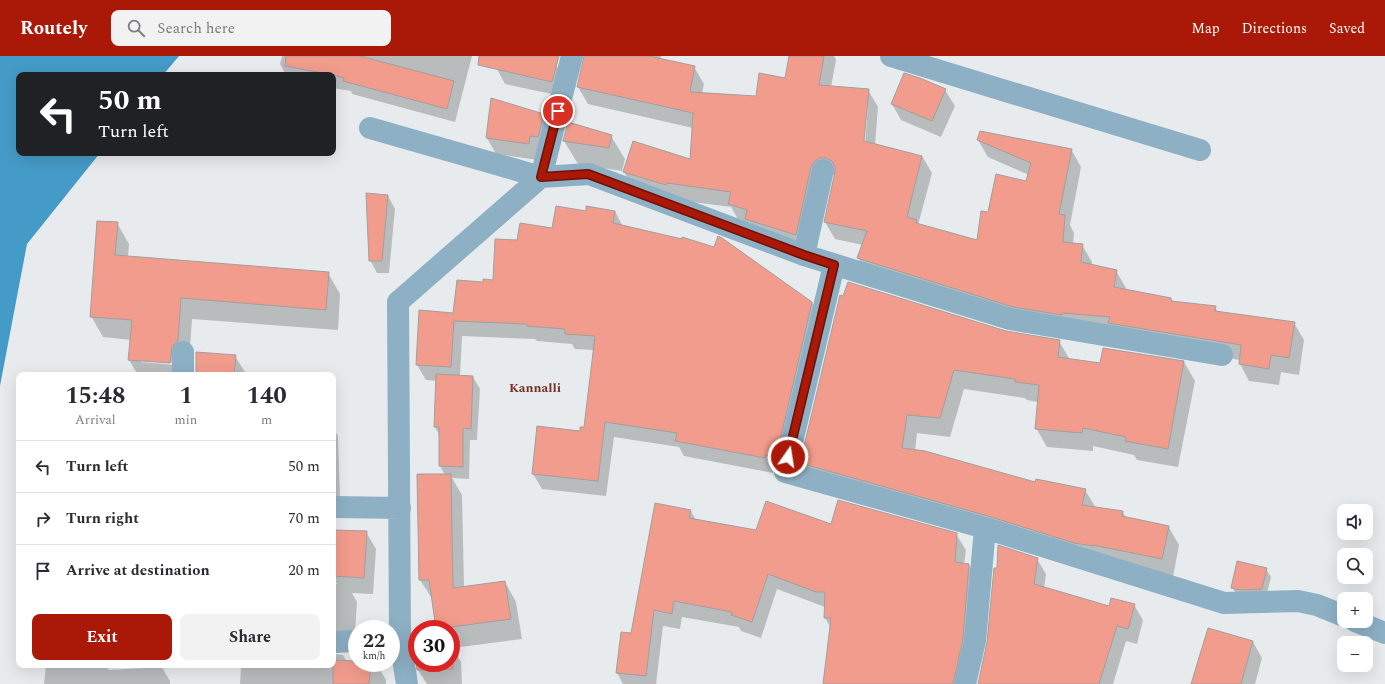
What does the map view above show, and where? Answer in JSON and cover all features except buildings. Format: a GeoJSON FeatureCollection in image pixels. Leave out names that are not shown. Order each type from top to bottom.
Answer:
{"type":"FeatureCollection","features":[{"type":"Feature","properties":{"kind":"street"},"geometry":{"type":"LineString","coordinates":[[397,620],[400,508],[398,302],[541,177],[572,56]]}},
{"type":"Feature","properties":{"kind":"street"},"geometry":{"type":"LineString","coordinates":[[891,56],[925,61],[1200,150]]}},
{"type":"Feature","properties":{"kind":"street"},"geometry":{"type":"LineString","coordinates":[[370,128],[541,177],[588,174],[804,255],[1010,319],[1222,355]]}},
{"type":"Feature","properties":{"kind":"street"},"geometry":{"type":"LineString","coordinates":[[804,255],[823,170]]}},
{"type":"Feature","properties":{"kind":"street"},"geometry":{"type":"LineString","coordinates":[[834,265],[785,472],[985,528],[1224,603],[1298,602],[1317,605],[1337,613]]}},
{"type":"Feature","properties":{"kind":"street"},"geometry":{"type":"LineString","coordinates":[[183,352],[183,372]]}},
{"type":"Feature","properties":{"kind":"street"},"geometry":{"type":"LineString","coordinates":[[336,507],[400,508]]}},
{"type":"Feature","properties":{"kind":"street"},"geometry":{"type":"LineString","coordinates":[[965,684],[975,641],[985,528]]}},
{"type":"Feature","properties":{"kind":"street"},"geometry":{"type":"LineString","coordinates":[[1372,628],[1385,633]]}},
{"type":"Feature","properties":{"kind":"street"},"geometry":{"type":"LineString","coordinates":[[336,642],[348,641]]}},
{"type":"Feature","properties":{"kind":"street"},"geometry":{"type":"LineString","coordinates":[[400,657],[407,684]]}},
{"type":"Feature","properties":{"kind":"water"},"geometry":{"type":"Polygon","coordinates":[[[0,56],[179,56],[166,72],[16,72],[16,156],[98,156],[27,244],[0,386],[0,56]]]}},
{"type":"Feature","properties":{"kind":"district","name":"Kannalli"},"geometry":{"type":"Point","coordinates":[535,387]}},
{"type":"Feature","properties":{"kind":"route"},"geometry":{"type":"LineString","coordinates":[[558,111],[541,177],[588,174],[834,265],[788,457]]}}]}
